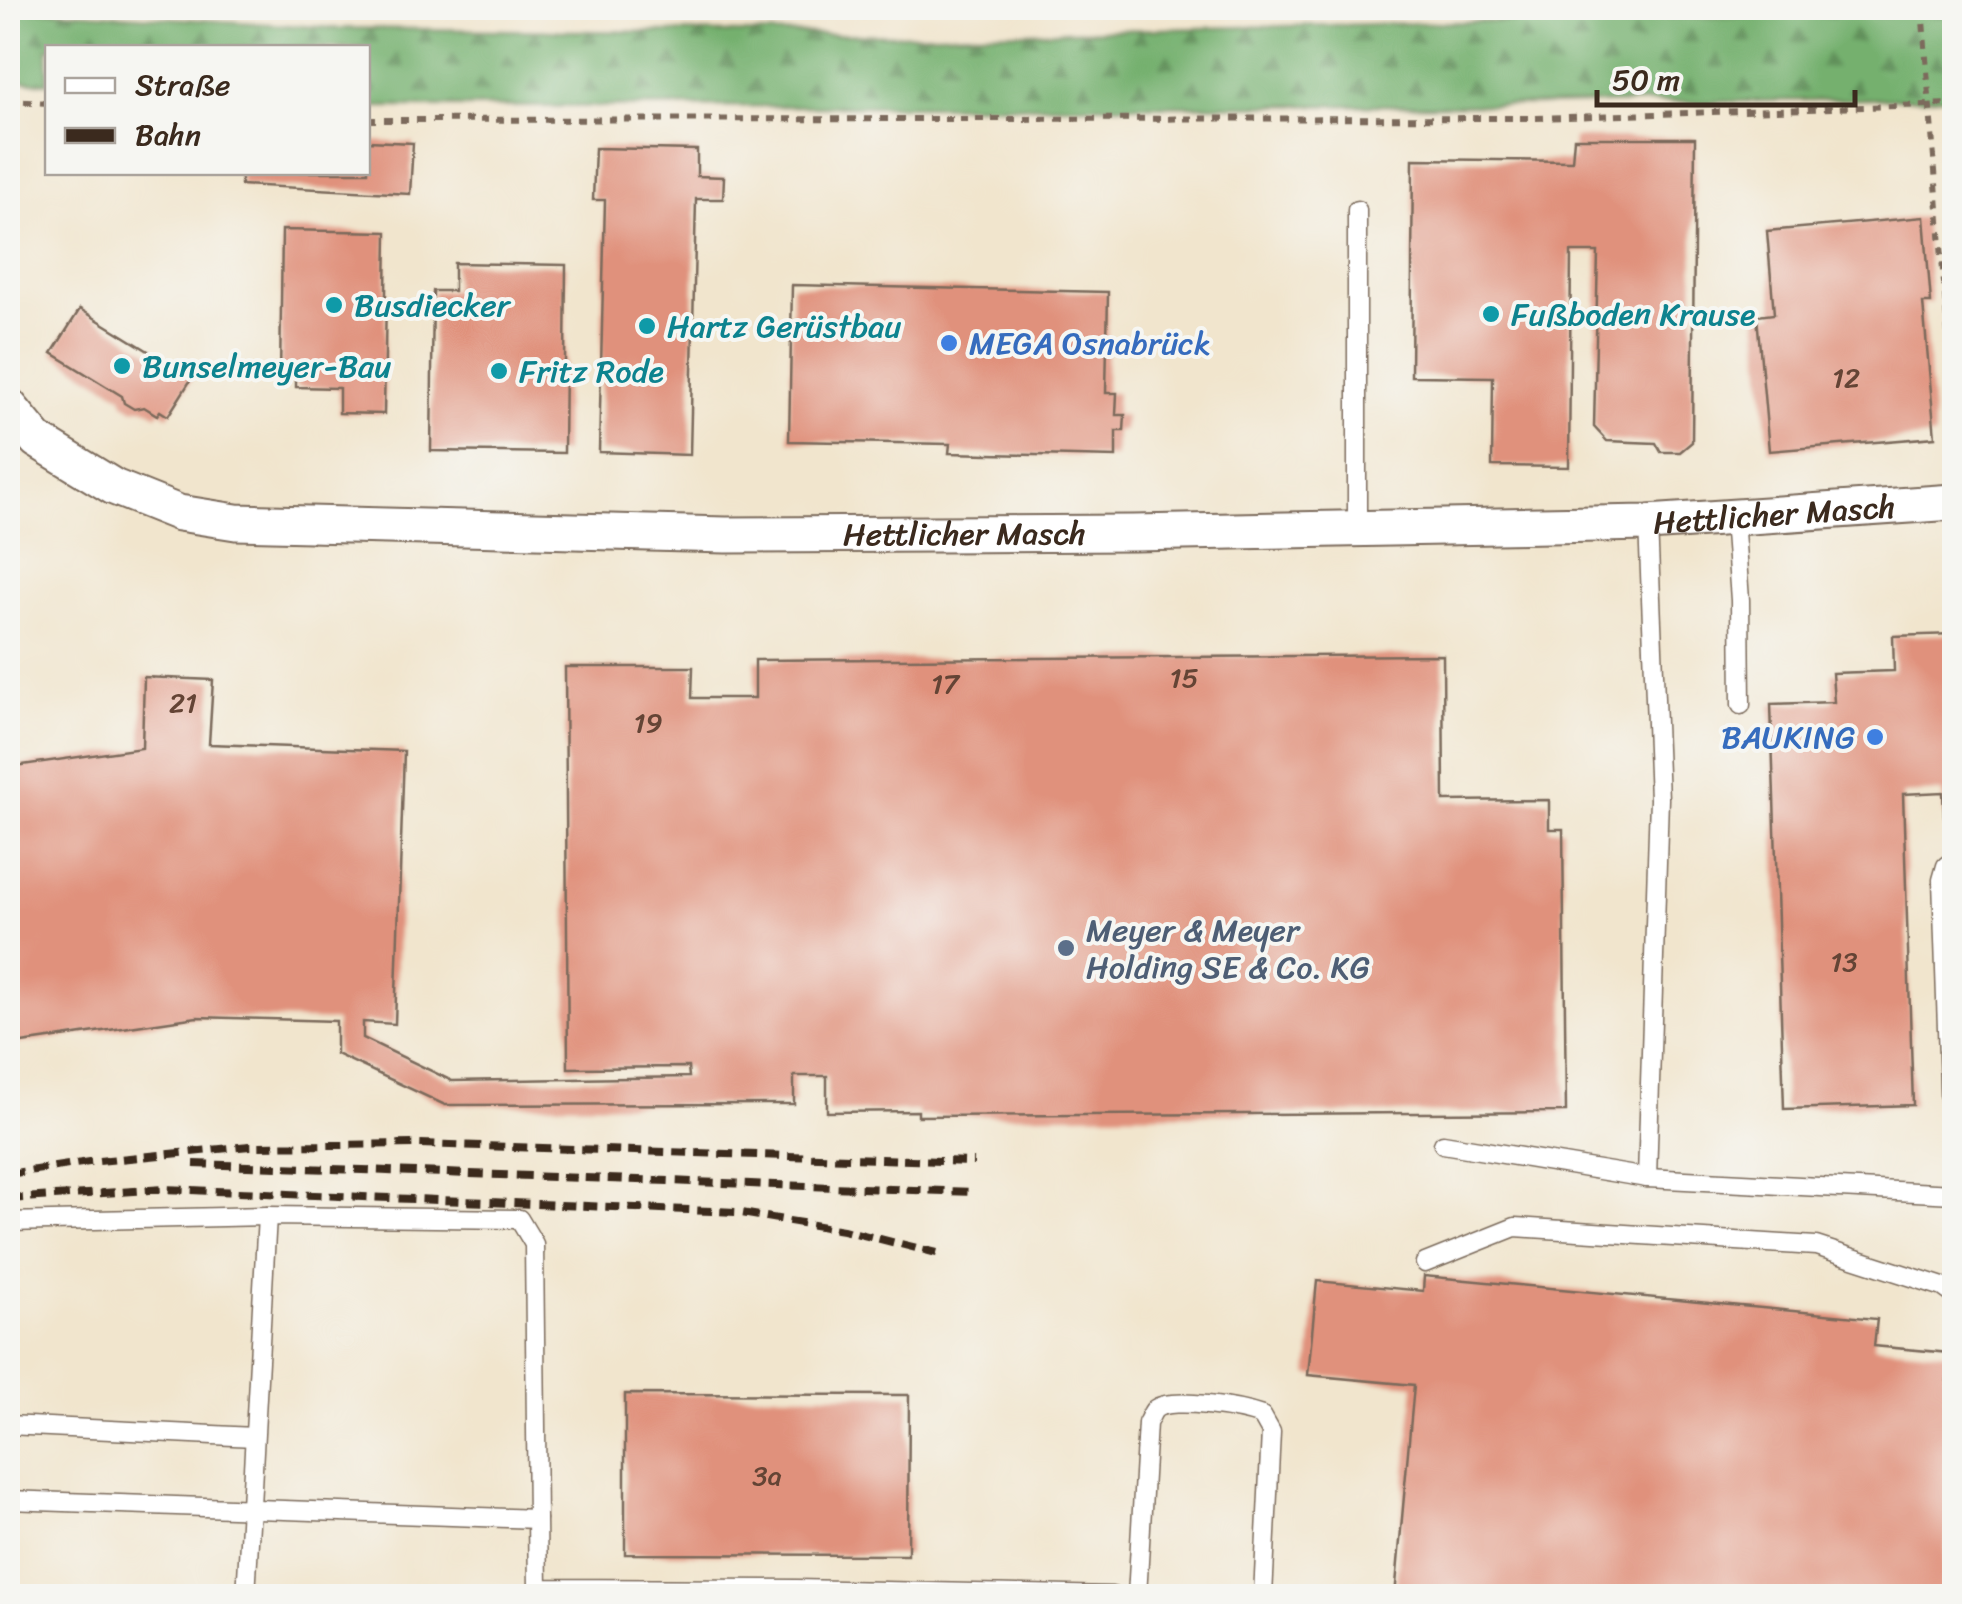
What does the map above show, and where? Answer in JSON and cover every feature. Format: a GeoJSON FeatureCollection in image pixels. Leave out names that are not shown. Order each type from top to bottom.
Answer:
{"type":"FeatureCollection","features":[{"type":"Feature","properties":{"kind":"street","name":"Hettlicher Masch"},"geometry":{"type":"LineString","coordinates":[[8,406],[37,440],[114,487],[178,513],[236,522],[726,535],[1134,533],[1648,523],[1954,502]]}},
{"type":"Feature","properties":{"kind":"lane"},"geometry":{"type":"LineString","coordinates":[[1356,210],[1357,530]]}},
{"type":"Feature","properties":{"kind":"lane"},"geometry":{"type":"LineString","coordinates":[[1734,518],[1741,705]]}},
{"type":"Feature","properties":{"kind":"lane"},"geometry":{"type":"LineString","coordinates":[[1648,523],[1659,799],[1648,1178]]}},
{"type":"Feature","properties":{"kind":"lane"},"geometry":{"type":"LineString","coordinates":[[1954,860],[1946,866],[1942,880],[1950,1118],[1954,1125]]}},
{"type":"Feature","properties":{"kind":"lane"},"geometry":{"type":"LineString","coordinates":[[1443,1144],[1648,1178],[1954,1194]]}},
{"type":"Feature","properties":{"kind":"lane"},"geometry":{"type":"LineString","coordinates":[[246,1596],[266,1216]]}},
{"type":"Feature","properties":{"kind":"lane"},"geometry":{"type":"LineString","coordinates":[[8,1222],[266,1216],[519,1219],[534,1244],[538,1592],[797,1589],[1112,1596]]}},
{"type":"Feature","properties":{"kind":"lane"},"geometry":{"type":"LineString","coordinates":[[1426,1263],[1515,1227],[1816,1246],[1954,1294]]}},
{"type":"Feature","properties":{"kind":"lane"},"geometry":{"type":"LineString","coordinates":[[1137,1596],[1147,1424],[1156,1409],[1172,1404],[1244,1410],[1262,1416],[1271,1432],[1262,1596]]}},
{"type":"Feature","properties":{"kind":"lane"},"geometry":{"type":"LineString","coordinates":[[8,1426],[254,1436]]}},
{"type":"Feature","properties":{"kind":"lane"},"geometry":{"type":"LineString","coordinates":[[8,1500],[537,1519]]}},
{"type":"Feature","properties":{"kind":"path"},"geometry":{"type":"LineString","coordinates":[[1922,8],[1954,410]]}},
{"type":"Feature","properties":{"kind":"path"},"geometry":{"type":"LineString","coordinates":[[8,101],[45,103]]}},
{"type":"Feature","properties":{"kind":"path"},"geometry":{"type":"LineString","coordinates":[[370,120],[1536,118],[1954,104]]}},
{"type":"Feature","properties":{"kind":"green space"},"geometry":{"type":"Polygon","coordinates":[[[8,8],[335,28],[896,35],[1954,8],[1954,96],[1932,98],[1536,105],[370,107],[370,45],[45,45],[45,83],[8,80],[8,8]]]}},
{"type":"Feature","properties":{"kind":"building"},"geometry":{"type":"Polygon","coordinates":[[[1574,138],[1695,138],[1692,442],[1680,452],[1661,452],[1656,443],[1607,441],[1594,427],[1598,252],[1571,252],[1569,467],[1492,466],[1493,377],[1411,376],[1413,159],[1572,161],[1574,138]]]}},
{"type":"Feature","properties":{"kind":"building"},"geometry":{"type":"Polygon","coordinates":[[[370,141],[413,143],[410,194],[241,185],[241,175],[370,175],[370,141]]]}},
{"type":"Feature","properties":{"kind":"building","name":"Hartz Gerüstbau"},"geometry":{"type":"Polygon","coordinates":[[[595,148],[697,150],[697,176],[724,177],[723,199],[696,199],[690,455],[599,452],[605,200],[593,200],[595,148]]]}},
{"type":"Feature","properties":{"kind":"building"},"geometry":{"type":"Polygon","coordinates":[[[1924,217],[1931,303],[1923,303],[1935,437],[1769,451],[1757,316],[1774,314],[1767,231],[1924,217]]]}},
{"type":"Feature","properties":{"kind":"building","name":"Busdiecker"},"geometry":{"type":"Polygon","coordinates":[[[282,230],[387,232],[384,414],[339,413],[339,388],[296,387],[296,378],[280,378],[282,230]]]}},
{"type":"Feature","properties":{"kind":"building","name":"Fritz Rode"},"geometry":{"type":"Polygon","coordinates":[[[454,263],[566,265],[564,453],[431,451],[433,291],[454,291],[454,263]]]}},
{"type":"Feature","properties":{"kind":"building","name":"MEGA Osnabrück"},"geometry":{"type":"Polygon","coordinates":[[[792,285],[1108,292],[1106,393],[1117,393],[1116,415],[1125,415],[1124,431],[1116,431],[1116,457],[949,453],[950,444],[789,441],[792,285]]]}},
{"type":"Feature","properties":{"kind":"building","name":"Bunselmeyer-Bau"},"geometry":{"type":"Polygon","coordinates":[[[80,309],[192,378],[168,416],[144,407],[134,409],[124,403],[122,396],[52,353],[80,309]]]}},
{"type":"Feature","properties":{"kind":"building"},"geometry":{"type":"Polygon","coordinates":[[[1954,634],[1954,817],[1944,817],[1943,792],[1903,794],[1913,1105],[1784,1109],[1771,704],[1834,702],[1832,673],[1894,671],[1893,636],[1954,634]]]}},
{"type":"Feature","properties":{"kind":"building","name":"Meyer & Meyer Holding SE & Co. KG"},"geometry":{"type":"Polygon","coordinates":[[[1443,655],[1444,801],[1549,800],[1549,829],[1563,829],[1566,1112],[918,1116],[918,1111],[827,1112],[827,1076],[794,1076],[794,1104],[445,1105],[336,1054],[336,1021],[197,1017],[8,1045],[8,767],[142,748],[144,677],[213,680],[209,744],[404,751],[395,1024],[363,1022],[363,1038],[452,1081],[689,1077],[688,1067],[568,1068],[565,667],[693,667],[692,698],[755,698],[755,660],[1443,655]]]}},
{"type":"Feature","properties":{"kind":"building"},"geometry":{"type":"Polygon","coordinates":[[[1424,1276],[1877,1319],[1874,1346],[1949,1353],[1947,1381],[1954,1382],[1954,1460],[1942,1596],[1395,1596],[1414,1385],[1308,1375],[1317,1281],[1423,1291],[1424,1276]]]}},
{"type":"Feature","properties":{"kind":"building"},"geometry":{"type":"Polygon","coordinates":[[[625,1394],[909,1395],[908,1555],[625,1554],[625,1394]]]}},
{"type":"Feature","properties":{"kind":"railway"},"geometry":{"type":"LineString","coordinates":[[8,1174],[250,1146],[419,1144],[974,1162]]}},
{"type":"Feature","properties":{"kind":"railway"},"geometry":{"type":"LineString","coordinates":[[194,1164],[972,1192]]}},
{"type":"Feature","properties":{"kind":"railway"},"geometry":{"type":"LineString","coordinates":[[8,1199],[165,1189],[736,1212],[843,1230],[937,1253]]}},
{"type":"Feature","properties":{"kind":"place","name":"Busdiecker"},"geometry":{"type":"Point","coordinates":[334,305]}},
{"type":"Feature","properties":{"kind":"place","name":"Fußboden Krause"},"geometry":{"type":"Point","coordinates":[1491,314]}},
{"type":"Feature","properties":{"kind":"place","name":"Hartz Gerüstbau"},"geometry":{"type":"Point","coordinates":[647,326]}},
{"type":"Feature","properties":{"kind":"place","name":"MEGA Osnabrück"},"geometry":{"type":"Point","coordinates":[949,343]}},
{"type":"Feature","properties":{"kind":"place","name":"Bunselmeyer-Bau"},"geometry":{"type":"Point","coordinates":[122,366]}},
{"type":"Feature","properties":{"kind":"place","name":"Fritz Rode"},"geometry":{"type":"Point","coordinates":[499,371]}},
{"type":"Feature","properties":{"kind":"place","name":"BAUKING"},"geometry":{"type":"Point","coordinates":[1875,737]}},
{"type":"Feature","properties":{"kind":"place","name":"Meyer & Meyer Holding SE & Co. KG"},"geometry":{"type":"Point","coordinates":[1066,948]}}]}
